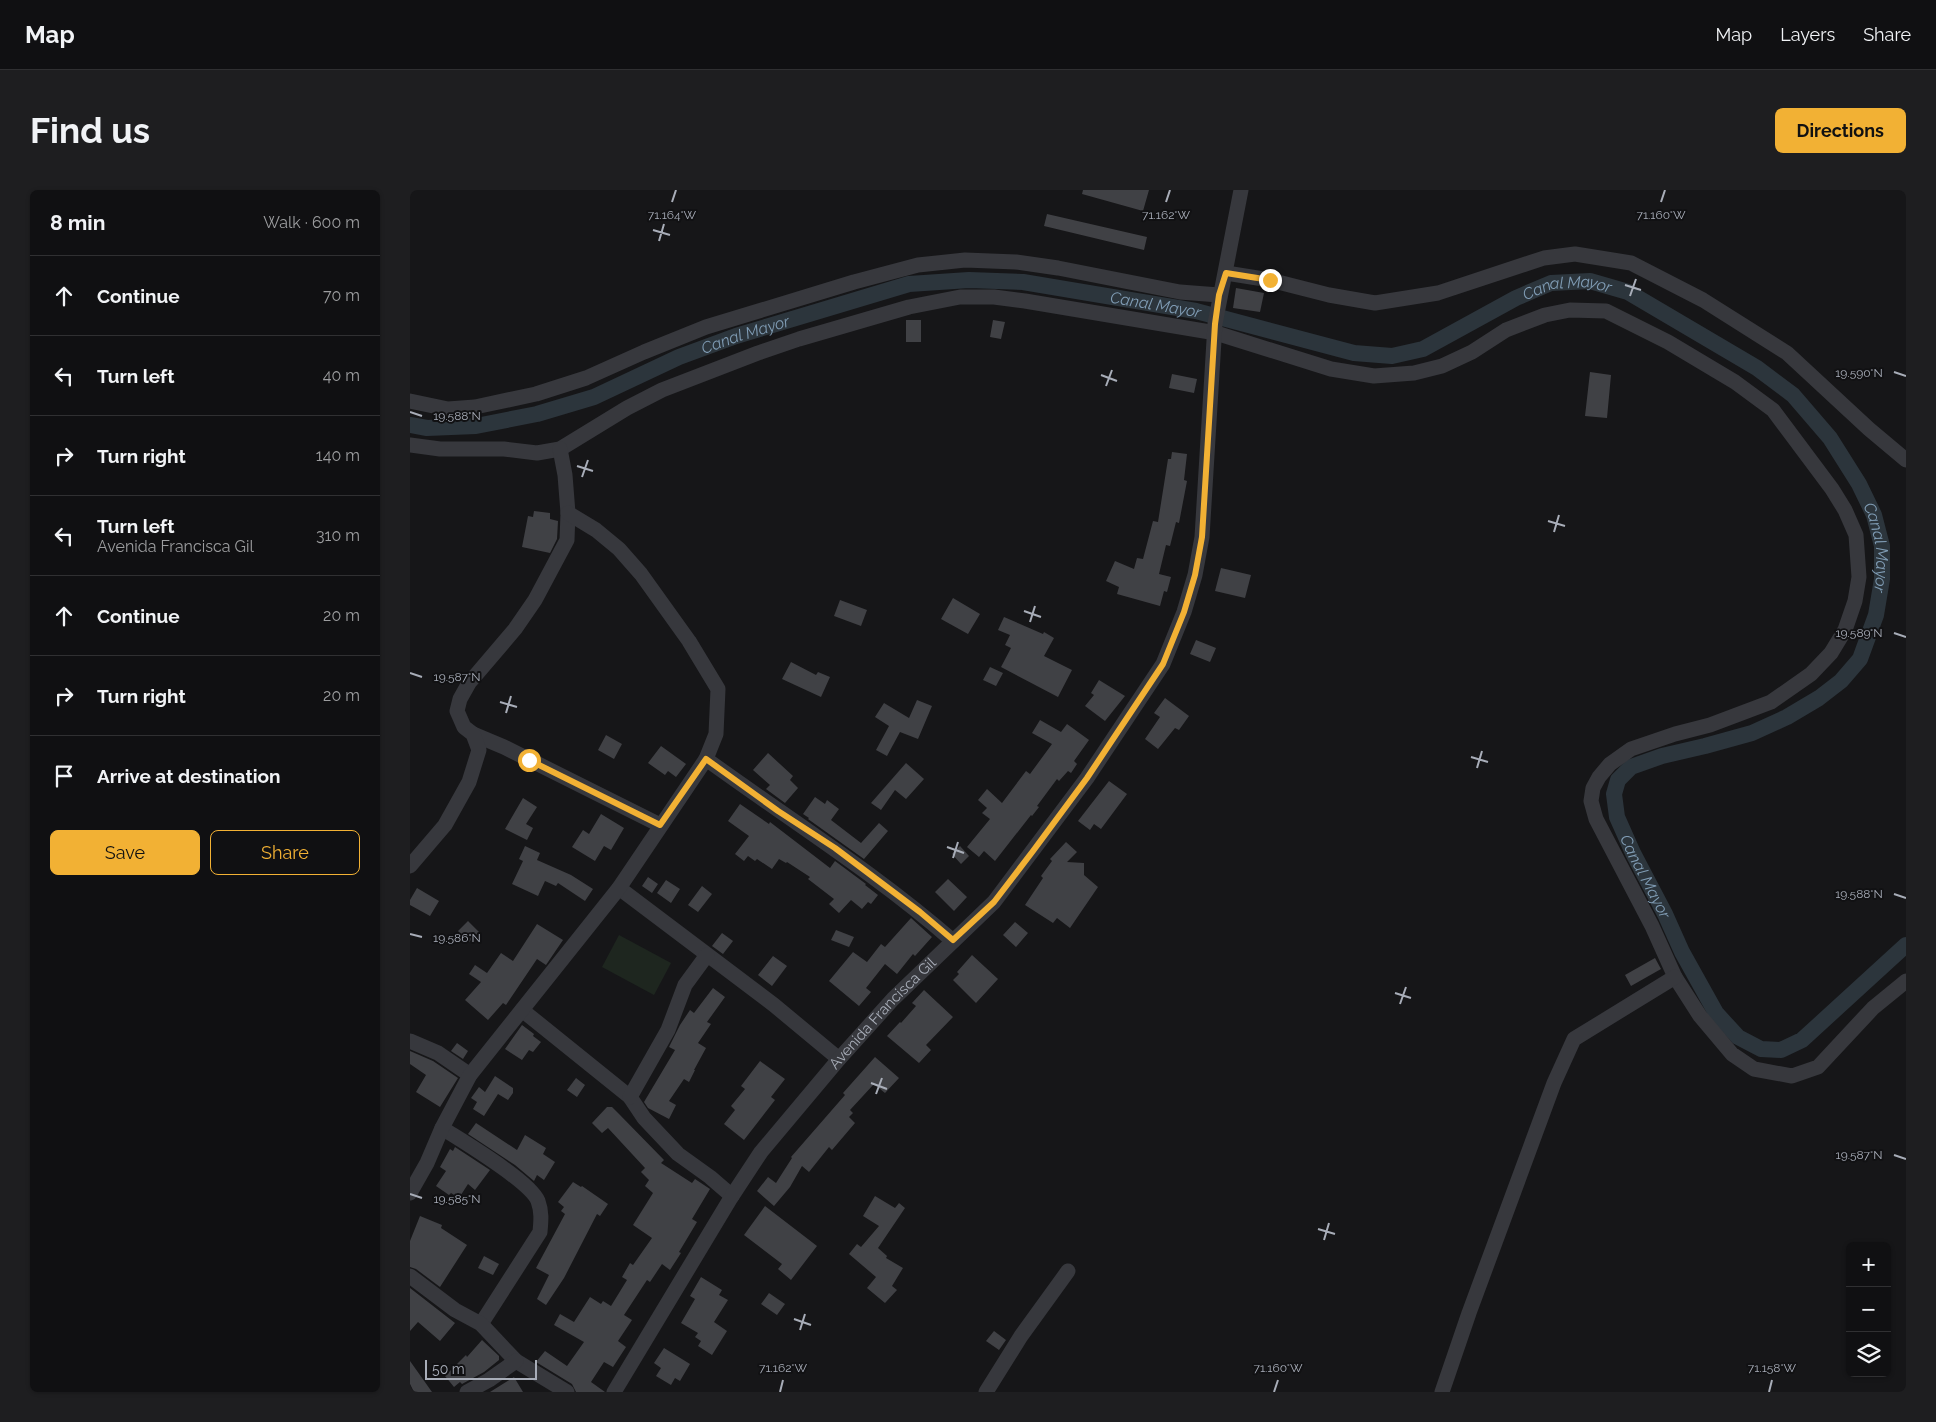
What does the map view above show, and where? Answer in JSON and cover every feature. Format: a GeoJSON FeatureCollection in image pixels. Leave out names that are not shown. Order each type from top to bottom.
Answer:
{"type":"FeatureCollection","features":[{"type":"Feature","properties":{"kind":"street","name":"Avenida Francisca Gil"},"geometry":{"type":"LineString","coordinates":[[614,1392],[732,1196],[761,1152],[839,1059],[893,999],[994,902],[1087,778],[1163,664],[1184,612],[1195,575],[1202,537],[1215,328],[1240,190]]}},
{"type":"Feature","properties":{"kind":"street"},"geometry":{"type":"LineString","coordinates":[[1226,273],[1270,280],[1329,295],[1375,302],[1438,294],[1544,258],[1575,254],[1631,263],[1703,300],[1788,354],[1869,429],[1906,460]]}},
{"type":"Feature","properties":{"kind":"street"},"geometry":{"type":"LineString","coordinates":[[410,401],[448,409],[475,407],[536,394],[586,378],[706,327],[854,282],[918,265],[965,260],[1016,262],[1058,268],[1219,300]]}},
{"type":"Feature","properties":{"kind":"street"},"geometry":{"type":"LineString","coordinates":[[410,445],[440,448],[504,449],[537,453],[560,449],[627,408],[662,390],[730,363],[799,339],[909,307],[960,297],[994,297],[1215,328],[1331,369],[1374,376],[1414,373],[1442,366],[1472,352],[1506,330],[1545,315],[1570,310],[1606,311],[1668,342],[1735,382],[1773,410],[1814,464],[1845,510],[1856,535],[1859,577],[1855,601],[1845,630],[1830,653],[1811,674],[1771,702],[1710,725],[1675,734],[1631,749],[1610,764],[1599,777],[1591,801],[1596,819],[1652,926],[1675,977],[1700,1016],[1732,1054],[1754,1069],[1792,1076],[1818,1067],[1872,1008],[1906,981]]}},
{"type":"Feature","properties":{"kind":"street"},"geometry":{"type":"LineString","coordinates":[[560,449],[565,475],[568,513],[566,540],[535,600],[515,629],[469,683],[460,699],[457,711],[464,727],[473,734],[504,747],[660,825]]}},
{"type":"Feature","properties":{"kind":"street"},"geometry":{"type":"LineString","coordinates":[[410,1193],[427,1163],[442,1128],[470,1075],[619,888],[706,759],[716,734],[718,689],[689,641],[641,574],[619,549],[596,530],[568,513]]}},
{"type":"Feature","properties":{"kind":"street"},"geometry":{"type":"LineString","coordinates":[[410,866],[445,825],[470,782],[479,750],[473,734]]}},
{"type":"Feature","properties":{"kind":"street"},"geometry":{"type":"LineString","coordinates":[[706,759],[778,811],[835,848],[920,912],[953,940]]}},
{"type":"Feature","properties":{"kind":"street"},"geometry":{"type":"LineString","coordinates":[[619,888],[774,1005],[839,1059]]}},
{"type":"Feature","properties":{"kind":"street"},"geometry":{"type":"LineString","coordinates":[[630,1097],[668,1030],[685,985],[707,955]]}},
{"type":"Feature","properties":{"kind":"street"},"geometry":{"type":"LineString","coordinates":[[1442,1392],[1468,1313],[1554,1083],[1574,1040],[1675,977]]}},
{"type":"Feature","properties":{"kind":"street"},"geometry":{"type":"LineString","coordinates":[[522,1010],[630,1097],[644,1118],[678,1154],[710,1176],[732,1196]]}},
{"type":"Feature","properties":{"kind":"street"},"geometry":{"type":"LineString","coordinates":[[410,1041],[438,1053],[470,1075]]}},
{"type":"Feature","properties":{"kind":"street"},"geometry":{"type":"LineString","coordinates":[[442,1128],[520,1181],[537,1199],[542,1215],[540,1232],[481,1324]]}},
{"type":"Feature","properties":{"kind":"street"},"geometry":{"type":"LineString","coordinates":[[986,1392],[1021,1336],[1068,1271]]}},
{"type":"Feature","properties":{"kind":"street"},"geometry":{"type":"LineString","coordinates":[[410,1276],[455,1310],[481,1324],[516,1361],[567,1392]]}},
{"type":"Feature","properties":{"kind":"street"},"geometry":{"type":"LineString","coordinates":[[467,1392],[489,1380],[516,1361]]}},
{"type":"Feature","properties":{"kind":"shaded area"},"geometry":{"type":"Polygon","coordinates":[[[619,935],[671,963],[654,995],[602,967],[619,935]]]}},
{"type":"Feature","properties":{"kind":"building"},"geometry":{"type":"Polygon","coordinates":[[[1083,190],[1149,190],[1143,211],[1082,194],[1083,190]]]}},
{"type":"Feature","properties":{"kind":"building"},"geometry":{"type":"Polygon","coordinates":[[[1047,214],[1147,237],[1144,250],[1044,226],[1047,214]]]}},
{"type":"Feature","properties":{"kind":"building"},"geometry":{"type":"Polygon","coordinates":[[[1236,288],[1264,293],[1260,312],[1233,308],[1236,288]]]}},
{"type":"Feature","properties":{"kind":"building"},"geometry":{"type":"Polygon","coordinates":[[[906,320],[921,320],[921,342],[906,342],[906,320]]]}},
{"type":"Feature","properties":{"kind":"building"},"geometry":{"type":"Polygon","coordinates":[[[993,320],[1005,322],[1001,339],[990,337],[993,320]]]}},
{"type":"Feature","properties":{"kind":"building"},"geometry":{"type":"Polygon","coordinates":[[[1590,372],[1611,375],[1607,418],[1585,416],[1590,372]]]}},
{"type":"Feature","properties":{"kind":"building"},"geometry":{"type":"Polygon","coordinates":[[[1172,374],[1197,379],[1194,393],[1169,388],[1172,374]]]}},
{"type":"Feature","properties":{"kind":"building"},"geometry":{"type":"Polygon","coordinates":[[[1172,452],[1187,454],[1184,480],[1187,481],[1179,523],[1176,522],[1170,546],[1166,545],[1159,574],[1171,577],[1167,592],[1164,591],[1160,606],[1117,594],[1119,587],[1106,581],[1115,561],[1134,569],[1137,558],[1143,559],[1153,521],[1158,522],[1168,459],[1171,459],[1172,452]]]}},
{"type":"Feature","properties":{"kind":"building"},"geometry":{"type":"Polygon","coordinates":[[[534,511],[550,513],[550,519],[558,521],[557,539],[550,553],[522,547],[528,516],[533,517],[534,511]]]}},
{"type":"Feature","properties":{"kind":"building"},"geometry":{"type":"Polygon","coordinates":[[[1221,568],[1251,575],[1245,598],[1215,591],[1221,568]]]}},
{"type":"Feature","properties":{"kind":"building"},"geometry":{"type":"Polygon","coordinates":[[[953,598],[980,614],[968,634],[941,619],[953,598]]]}},
{"type":"Feature","properties":{"kind":"building"},"geometry":{"type":"Polygon","coordinates":[[[840,600],[867,610],[861,626],[834,616],[840,600]]]}},
{"type":"Feature","properties":{"kind":"building"},"geometry":{"type":"Polygon","coordinates":[[[1004,617],[1043,634],[1044,632],[1054,638],[1044,656],[1072,670],[1058,697],[1001,667],[1011,648],[1005,645],[1010,635],[998,630],[1004,617]]]}},
{"type":"Feature","properties":{"kind":"building"},"geometry":{"type":"Polygon","coordinates":[[[1196,640],[1216,648],[1210,662],[1190,654],[1196,640]]]}},
{"type":"Feature","properties":{"kind":"building"},"geometry":{"type":"Polygon","coordinates":[[[791,662],[816,675],[818,672],[830,677],[821,697],[782,679],[791,662]]]}},
{"type":"Feature","properties":{"kind":"building"},"geometry":{"type":"Polygon","coordinates":[[[990,667],[1003,673],[996,686],[983,680],[990,667]]]}},
{"type":"Feature","properties":{"kind":"building"},"geometry":{"type":"Polygon","coordinates":[[[1099,680],[1125,696],[1105,721],[1085,706],[1094,695],[1091,693],[1099,680]]]}},
{"type":"Feature","properties":{"kind":"building"},"geometry":{"type":"Polygon","coordinates":[[[1165,698],[1189,716],[1179,730],[1175,728],[1158,749],[1145,739],[1160,717],[1154,713],[1165,698]]]}},
{"type":"Feature","properties":{"kind":"building"},"geometry":{"type":"Polygon","coordinates":[[[917,700],[932,706],[918,739],[900,732],[887,756],[876,750],[889,726],[875,717],[884,703],[909,718],[917,700]]]}},
{"type":"Feature","properties":{"kind":"building"},"geometry":{"type":"Polygon","coordinates":[[[1040,720],[1061,732],[1067,724],[1089,740],[1074,761],[1077,764],[1071,773],[1068,771],[1059,781],[1057,779],[1037,806],[1039,807],[995,861],[984,851],[979,857],[967,847],[990,819],[982,813],[987,808],[978,800],[987,789],[1002,803],[1026,771],[1030,774],[1052,744],[1032,733],[1040,720]]]}},
{"type":"Feature","properties":{"kind":"building"},"geometry":{"type":"Polygon","coordinates":[[[606,735],[622,744],[614,759],[598,750],[606,735]]]}},
{"type":"Feature","properties":{"kind":"building"},"geometry":{"type":"Polygon","coordinates":[[[661,746],[686,764],[676,777],[668,771],[665,775],[648,763],[661,746]]]}},
{"type":"Feature","properties":{"kind":"building"},"geometry":{"type":"Polygon","coordinates":[[[768,753],[793,776],[790,780],[798,788],[785,803],[766,789],[770,785],[753,770],[768,753]]]}},
{"type":"Feature","properties":{"kind":"building"},"geometry":{"type":"Polygon","coordinates":[[[906,763],[924,779],[906,799],[895,790],[881,810],[871,803],[906,763]]]}},
{"type":"Feature","properties":{"kind":"building"},"geometry":{"type":"Polygon","coordinates":[[[1109,781],[1127,794],[1101,829],[1094,824],[1090,830],[1078,821],[1109,781]]]}},
{"type":"Feature","properties":{"kind":"building"},"geometry":{"type":"Polygon","coordinates":[[[815,797],[825,804],[827,800],[839,809],[831,820],[861,843],[879,823],[888,831],[864,859],[803,814],[815,797]]]}},
{"type":"Feature","properties":{"kind":"building"},"geometry":{"type":"Polygon","coordinates":[[[523,798],[537,807],[526,824],[533,828],[527,840],[505,829],[523,798]]]}},
{"type":"Feature","properties":{"kind":"building"},"geometry":{"type":"Polygon","coordinates":[[[740,804],[769,824],[770,822],[830,868],[835,861],[878,895],[871,904],[868,902],[862,909],[851,900],[839,913],[829,904],[834,899],[808,879],[810,877],[787,862],[779,859],[772,869],[757,859],[755,861],[748,856],[744,861],[735,854],[749,836],[728,821],[740,804]]]}},
{"type":"Feature","properties":{"kind":"building"},"geometry":{"type":"Polygon","coordinates":[[[601,814],[624,828],[611,850],[604,846],[595,861],[572,847],[583,830],[589,834],[601,814]]]}},
{"type":"Feature","properties":{"kind":"building"},"geometry":{"type":"Polygon","coordinates":[[[1066,842],[1077,852],[1067,862],[1084,863],[1084,875],[1098,887],[1070,928],[1057,918],[1053,923],[1025,905],[1043,878],[1041,876],[1052,861],[1050,859],[1066,842]]]}},
{"type":"Feature","properties":{"kind":"building"},"geometry":{"type":"Polygon","coordinates":[[[525,846],[540,853],[537,860],[571,875],[593,889],[585,901],[558,883],[556,886],[545,881],[538,896],[512,884],[523,861],[519,859],[525,846]]]}},
{"type":"Feature","properties":{"kind":"building"},"geometry":{"type":"Polygon","coordinates":[[[960,846],[969,856],[961,864],[952,854],[960,846]]]}},
{"type":"Feature","properties":{"kind":"building"},"geometry":{"type":"Polygon","coordinates":[[[648,877],[658,884],[652,893],[642,886],[648,877]]]}},
{"type":"Feature","properties":{"kind":"building"},"geometry":{"type":"Polygon","coordinates":[[[948,879],[967,897],[954,911],[935,892],[948,879]]]}},
{"type":"Feature","properties":{"kind":"building"},"geometry":{"type":"Polygon","coordinates":[[[666,880],[680,889],[671,903],[657,893],[666,880]]]}},
{"type":"Feature","properties":{"kind":"building"},"geometry":{"type":"Polygon","coordinates":[[[702,886],[712,894],[698,912],[688,905],[702,886]]]}},
{"type":"Feature","properties":{"kind":"building"},"geometry":{"type":"Polygon","coordinates":[[[417,888],[439,901],[430,916],[410,905],[410,900],[417,888]]]}},
{"type":"Feature","properties":{"kind":"building"},"geometry":{"type":"Polygon","coordinates":[[[911,918],[932,937],[915,956],[913,954],[897,974],[885,964],[866,988],[871,992],[859,1006],[829,981],[853,952],[867,962],[881,944],[885,947],[911,918]]]}},
{"type":"Feature","properties":{"kind":"building"},"geometry":{"type":"Polygon","coordinates":[[[468,921],[479,932],[469,942],[458,931],[468,921]]]}},
{"type":"Feature","properties":{"kind":"building"},"geometry":{"type":"Polygon","coordinates":[[[1015,922],[1028,933],[1016,947],[1003,935],[1015,922]]]}},
{"type":"Feature","properties":{"kind":"building"},"geometry":{"type":"Polygon","coordinates":[[[537,924],[563,940],[546,965],[537,959],[506,1005],[503,1003],[488,1020],[465,1000],[481,982],[469,974],[475,965],[487,973],[501,953],[513,961],[537,924]]]}},
{"type":"Feature","properties":{"kind":"building"},"geometry":{"type":"Polygon","coordinates":[[[836,930],[854,937],[849,947],[831,940],[836,930]]]}},
{"type":"Feature","properties":{"kind":"building"},"geometry":{"type":"Polygon","coordinates":[[[722,933],[733,941],[723,954],[712,946],[722,933]]]}},
{"type":"Feature","properties":{"kind":"building"},"geometry":{"type":"Polygon","coordinates":[[[972,955],[998,979],[976,1003],[953,980],[959,974],[957,972],[972,955]]]}},
{"type":"Feature","properties":{"kind":"building"},"geometry":{"type":"Polygon","coordinates":[[[773,956],[787,966],[772,986],[758,975],[773,956]]]}},
{"type":"Feature","properties":{"kind":"building"},"geometry":{"type":"Polygon","coordinates":[[[1655,958],[1661,969],[1631,986],[1625,975],[1655,958]]]}},
{"type":"Feature","properties":{"kind":"building"},"geometry":{"type":"Polygon","coordinates":[[[713,988],[725,997],[707,1022],[711,1024],[698,1043],[706,1048],[689,1082],[684,1079],[669,1101],[676,1105],[669,1119],[648,1108],[644,1102],[675,1050],[669,1047],[680,1025],[690,1010],[694,1013],[713,988]]]}},
{"type":"Feature","properties":{"kind":"building"},"geometry":{"type":"Polygon","coordinates":[[[924,990],[953,1017],[926,1045],[931,1050],[919,1063],[887,1036],[916,1006],[912,1003],[924,990]]]}},
{"type":"Feature","properties":{"kind":"building"},"geometry":{"type":"Polygon","coordinates":[[[522,1025],[541,1042],[533,1052],[529,1050],[522,1060],[505,1049],[522,1025]]]}},
{"type":"Feature","properties":{"kind":"building"},"geometry":{"type":"Polygon","coordinates":[[[457,1043],[468,1051],[463,1059],[451,1051],[457,1043]]]}},
{"type":"Feature","properties":{"kind":"building"},"geometry":{"type":"Polygon","coordinates":[[[410,1051],[433,1061],[458,1078],[440,1107],[416,1092],[426,1075],[410,1064],[410,1051]]]}},
{"type":"Feature","properties":{"kind":"building"},"geometry":{"type":"Polygon","coordinates":[[[875,1057],[899,1078],[885,1093],[874,1084],[850,1110],[853,1113],[849,1117],[855,1123],[832,1150],[829,1147],[809,1172],[802,1166],[790,1187],[774,1206],[757,1191],[768,1177],[776,1183],[791,1157],[875,1057]]]}},
{"type":"Feature","properties":{"kind":"building"},"geometry":{"type":"Polygon","coordinates":[[[760,1061],[785,1079],[771,1097],[775,1100],[744,1140],[724,1124],[735,1110],[731,1106],[745,1089],[741,1086],[760,1061]]]}},
{"type":"Feature","properties":{"kind":"building"},"geometry":{"type":"Polygon","coordinates":[[[495,1076],[513,1088],[513,1093],[508,1100],[498,1094],[484,1116],[473,1109],[477,1102],[471,1098],[479,1087],[485,1092],[495,1076]]]}},
{"type":"Feature","properties":{"kind":"building"},"geometry":{"type":"Polygon","coordinates":[[[576,1078],[585,1085],[577,1097],[567,1090],[576,1078]]]}},
{"type":"Feature","properties":{"kind":"building"},"geometry":{"type":"Polygon","coordinates":[[[607,1107],[612,1107],[664,1160],[661,1163],[692,1183],[695,1179],[710,1189],[692,1219],[697,1222],[670,1270],[662,1264],[650,1282],[647,1280],[624,1315],[632,1320],[618,1341],[626,1347],[613,1367],[604,1362],[591,1382],[605,1392],[576,1392],[572,1384],[536,1362],[545,1351],[567,1366],[584,1342],[554,1325],[560,1314],[574,1322],[590,1297],[601,1304],[603,1301],[611,1306],[627,1280],[622,1277],[630,1263],[633,1265],[652,1238],[633,1225],[653,1193],[645,1186],[649,1180],[641,1172],[645,1168],[608,1128],[602,1133],[592,1123],[607,1107]]]}},
{"type":"Feature","properties":{"kind":"building"},"geometry":{"type":"Polygon","coordinates":[[[476,1123],[517,1150],[525,1135],[546,1148],[543,1154],[555,1162],[544,1180],[537,1175],[534,1181],[515,1165],[468,1134],[476,1123]]]}},
{"type":"Feature","properties":{"kind":"building"},"geometry":{"type":"Polygon","coordinates":[[[455,1147],[490,1170],[475,1190],[468,1184],[459,1198],[451,1193],[449,1195],[436,1186],[446,1171],[440,1167],[450,1149],[453,1151],[455,1147]]]}},
{"type":"Feature","properties":{"kind":"building"},"geometry":{"type":"Polygon","coordinates":[[[573,1182],[608,1204],[600,1216],[597,1214],[564,1278],[546,1305],[537,1299],[549,1275],[536,1268],[565,1214],[561,1211],[564,1207],[558,1202],[573,1182]]]}},
{"type":"Feature","properties":{"kind":"building"},"geometry":{"type":"Polygon","coordinates":[[[875,1196],[895,1208],[899,1203],[905,1208],[878,1248],[887,1256],[886,1258],[903,1268],[892,1286],[897,1290],[885,1303],[867,1288],[876,1277],[849,1254],[857,1244],[861,1247],[879,1226],[863,1216],[875,1196]]]}},
{"type":"Feature","properties":{"kind":"building"},"geometry":{"type":"Polygon","coordinates":[[[765,1206],[817,1246],[791,1280],[778,1269],[782,1264],[744,1235],[765,1206]]]}},
{"type":"Feature","properties":{"kind":"building"},"geometry":{"type":"Polygon","coordinates":[[[420,1216],[442,1225],[441,1228],[467,1245],[440,1287],[416,1269],[410,1267],[410,1241],[420,1216]]]}},
{"type":"Feature","properties":{"kind":"building"},"geometry":{"type":"Polygon","coordinates":[[[484,1256],[499,1264],[493,1275],[478,1268],[484,1256]]]}},
{"type":"Feature","properties":{"kind":"building"},"geometry":{"type":"Polygon","coordinates":[[[701,1277],[722,1290],[719,1295],[728,1300],[714,1322],[727,1331],[712,1355],[698,1346],[701,1341],[695,1337],[698,1333],[681,1323],[695,1299],[690,1296],[701,1277]]]}},
{"type":"Feature","properties":{"kind":"building"},"geometry":{"type":"Polygon","coordinates":[[[410,1288],[455,1323],[440,1341],[418,1322],[410,1331],[410,1288]]]}},
{"type":"Feature","properties":{"kind":"building"},"geometry":{"type":"Polygon","coordinates":[[[769,1293],[785,1304],[777,1315],[761,1304],[769,1293]]]}},
{"type":"Feature","properties":{"kind":"building"},"geometry":{"type":"Polygon","coordinates":[[[994,1331],[1006,1340],[999,1350],[986,1341],[994,1331]]]}},
{"type":"Feature","properties":{"kind":"building"},"geometry":{"type":"Polygon","coordinates":[[[482,1340],[499,1356],[499,1360],[484,1372],[462,1384],[460,1382],[454,1387],[445,1376],[466,1355],[467,1357],[482,1340]]]}},
{"type":"Feature","properties":{"kind":"building"},"geometry":{"type":"Polygon","coordinates":[[[664,1348],[690,1364],[680,1381],[675,1378],[671,1385],[656,1376],[661,1368],[654,1363],[664,1348]]]}},
{"type":"Feature","properties":{"kind":"building"},"geometry":{"type":"Polygon","coordinates":[[[410,1361],[432,1392],[414,1392],[410,1384],[410,1361]]]}},
{"type":"Feature","properties":{"kind":"building"},"geometry":{"type":"Polygon","coordinates":[[[514,1377],[523,1392],[490,1392],[514,1377]]]}},
{"type":"Feature","properties":{"kind":"waterway","name":"Canal Mayor"},"geometry":{"type":"LineString","coordinates":[[410,425],[427,428],[476,426],[537,414],[594,397],[679,357],[736,336],[909,284],[969,280],[1023,282],[1196,311],[1354,353],[1392,356],[1423,349],[1516,298],[1551,283],[1590,281],[1628,292],[1757,368],[1793,395],[1830,438],[1859,484],[1874,515],[1882,546],[1882,579],[1876,615],[1860,659],[1841,681],[1819,698],[1787,717],[1752,733],[1662,756],[1631,767],[1618,780],[1614,794],[1617,817],[1682,952],[1716,1013],[1738,1037],[1761,1049],[1781,1050],[1802,1040],[1906,945]]}},
{"type":"Feature","properties":{"kind":"route"},"geometry":{"type":"LineString","coordinates":[[529,760],[660,825],[706,759],[876,878],[953,940],[994,902],[1033,851],[1087,778],[1163,664],[1184,612],[1195,575],[1202,537],[1216,333],[1215,324],[1219,295],[1226,273],[1270,280]]}}]}
